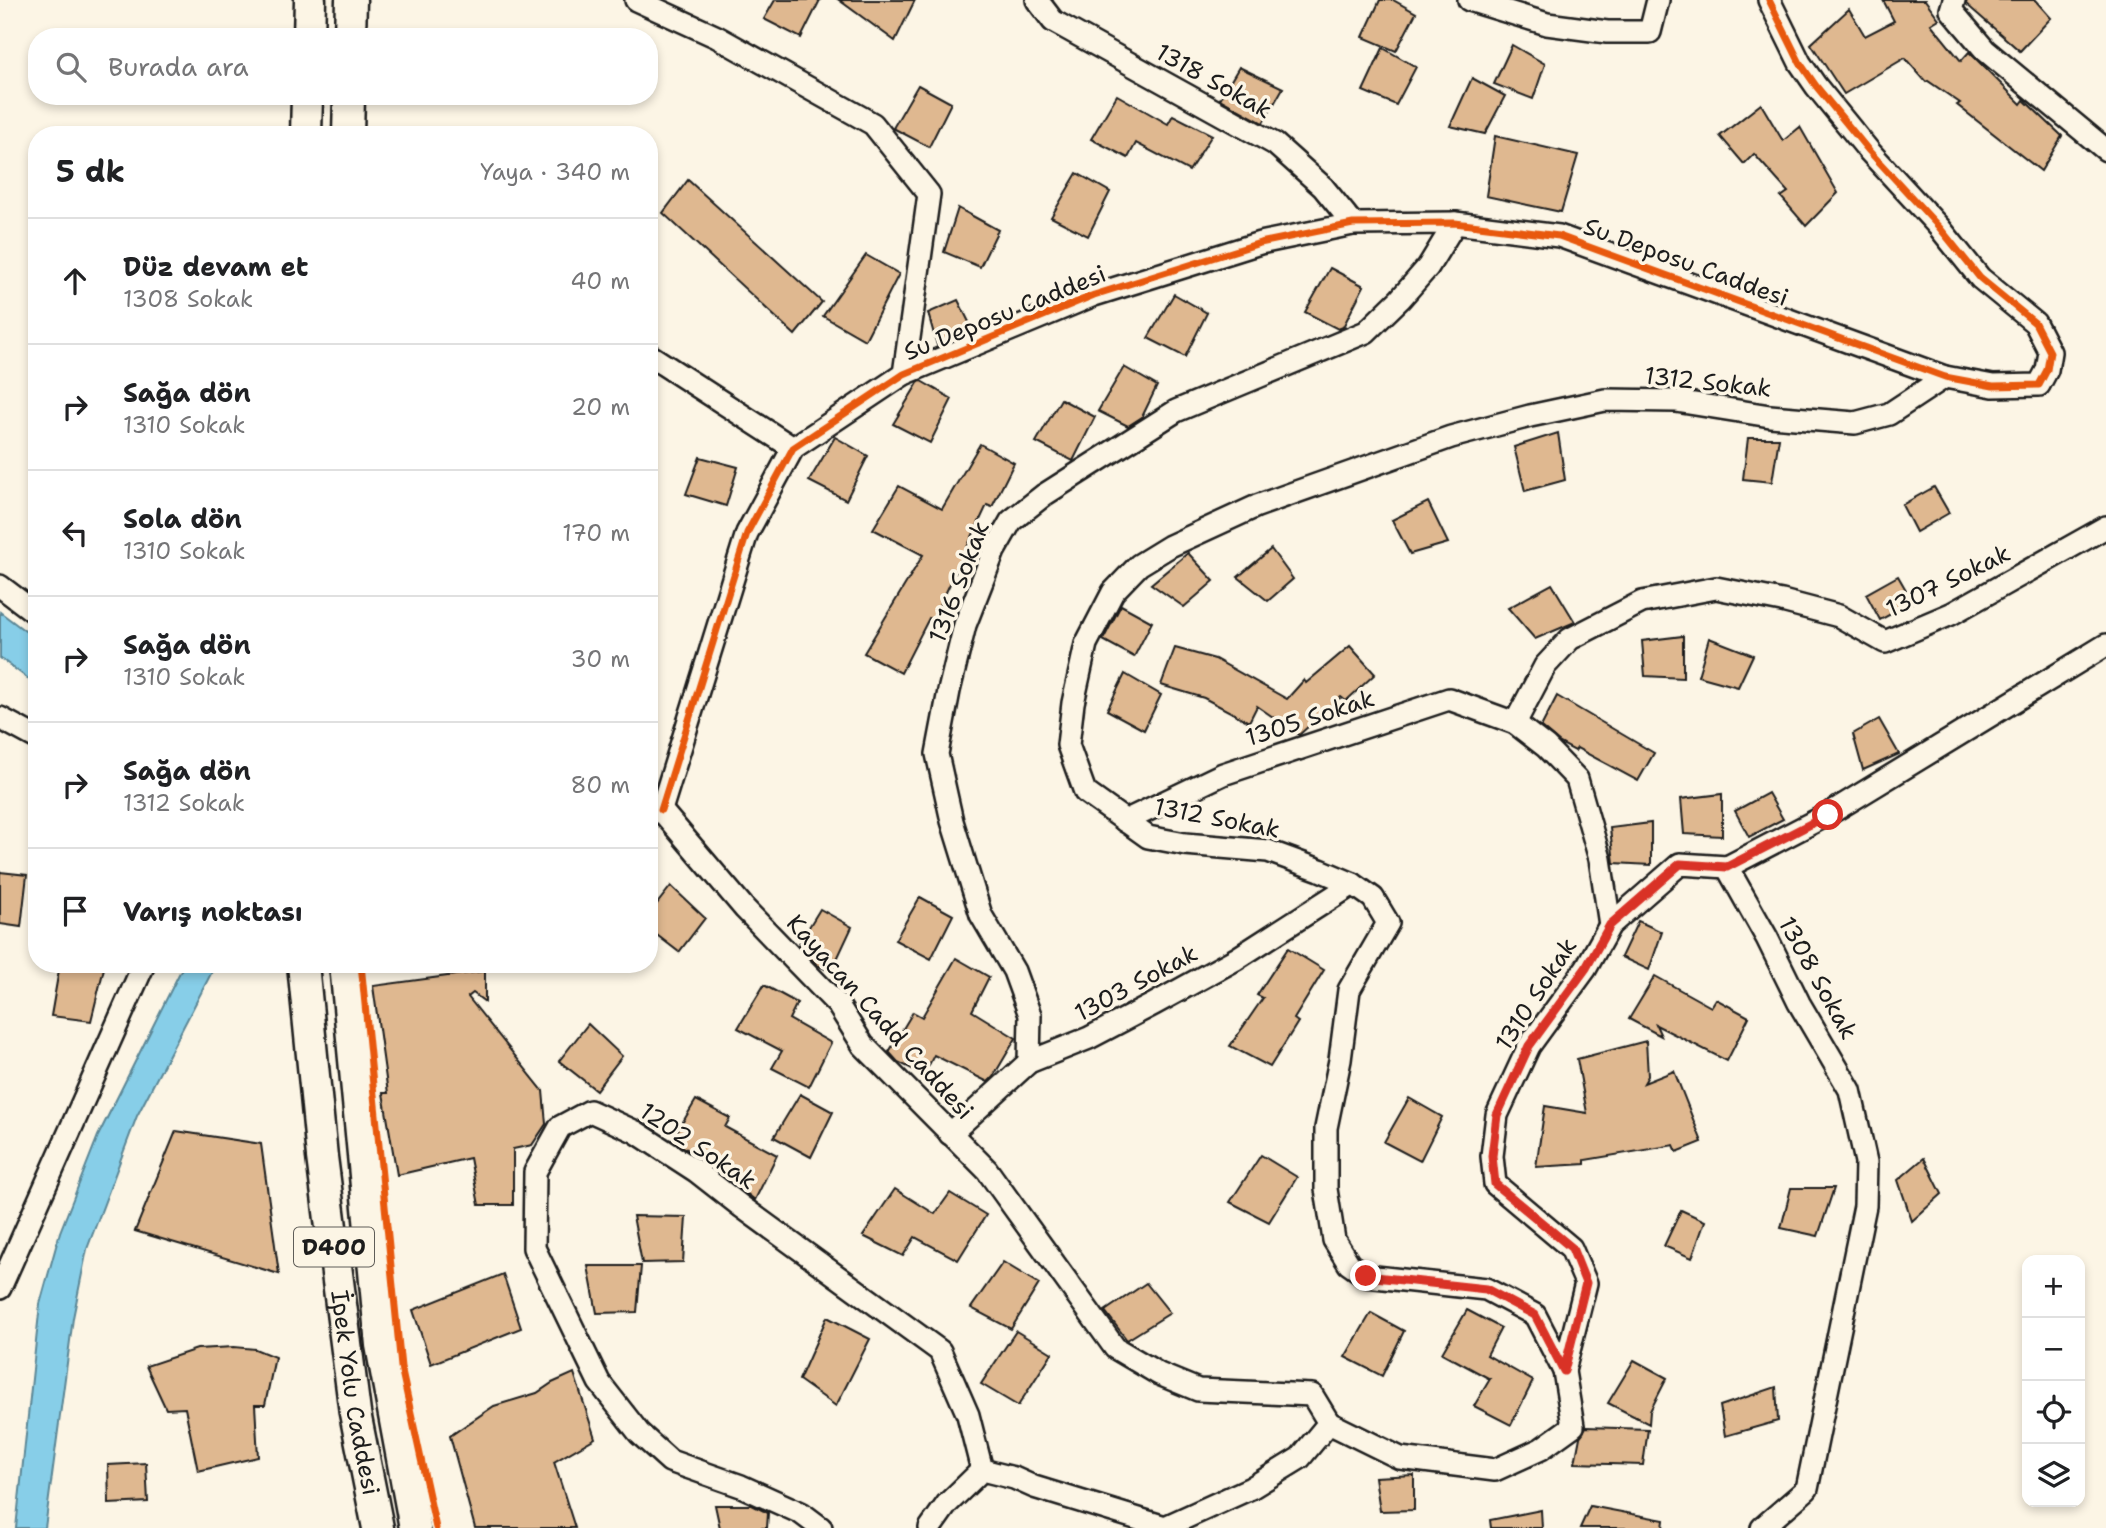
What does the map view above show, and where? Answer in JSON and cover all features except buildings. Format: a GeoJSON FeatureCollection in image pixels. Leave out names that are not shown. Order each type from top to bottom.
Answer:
{"type":"FeatureCollection","features":[{"type":"Feature","properties":{"kind":"highway"},"geometry":{"type":"LineString","coordinates":[[309,28],[310,0]]}},
{"type":"Feature","properties":{"kind":"highway"},"geometry":{"type":"LineString","coordinates":[[350,28],[351,0]]}},
{"type":"Feature","properties":{"kind":"highway"},"geometry":{"type":"LineString","coordinates":[[306,126],[307,105]]}},
{"type":"Feature","properties":{"kind":"highway"},"geometry":{"type":"LineString","coordinates":[[348,126],[349,105]]}},
{"type":"Feature","properties":{"kind":"highway","name":"İpek Yolu Caddesi"},"geometry":{"type":"LineString","coordinates":[[304,973],[322,1157],[355,1413],[378,1528]]}},
{"type":"Feature","properties":{"kind":"highway","name":"İpek Yolu Caddesi"},"geometry":{"type":"LineString","coordinates":[[346,973],[381,1345],[415,1528]]}},
{"type":"Feature","properties":{"kind":"street"},"geometry":{"type":"LineString","coordinates":[[636,0],[717,37],[873,124],[929,194],[904,374]]}},
{"type":"Feature","properties":{"kind":"street","name":"1318 Sokak"},"geometry":{"type":"LineString","coordinates":[[1037,0],[1053,21],[1275,145],[1323,187],[1353,224]]}},
{"type":"Feature","properties":{"kind":"street"},"geometry":{"type":"LineString","coordinates":[[1469,0],[1547,24],[1618,32],[1650,32],[1658,0]]}},
{"type":"Feature","properties":{"kind":"street","name":"Su Deposu Caddesi"},"geometry":{"type":"LineString","coordinates":[[658,803],[747,533],[793,448],[904,374],[1094,295],[1260,243],[1353,224],[1455,223],[1559,236],[1945,377],[1993,386],[2039,385],[2048,370],[2050,352],[2035,323],[1980,278],[1939,227],[1869,151],[1800,63],[1769,0]]}},
{"type":"Feature","properties":{"kind":"street"},"geometry":{"type":"LineString","coordinates":[[1954,0],[1951,10],[1985,50],[2106,150]]}},
{"type":"Feature","properties":{"kind":"street","name":"1316 Sokak"},"geometry":{"type":"LineString","coordinates":[[1029,1062],[1030,1015],[1014,971],[981,915],[953,821],[937,754],[965,625],[994,551],[1011,521],[1044,495],[1176,411],[1366,332],[1428,267],[1455,223]]}},
{"type":"Feature","properties":{"kind":"street"},"geometry":{"type":"LineString","coordinates":[[658,361],[793,448]]}},
{"type":"Feature","properties":{"kind":"street","name":"1312 Sokak"},"geometry":{"type":"LineString","coordinates":[[1564,1371],[1535,1315],[1486,1289],[1366,1276],[1349,1264],[1334,1240],[1326,1189],[1326,1128],[1340,1060],[1349,990],[1388,923],[1373,898],[1353,884],[1321,870],[1268,851],[1185,844],[1148,837],[1085,792],[1068,745],[1073,703],[1086,644],[1113,592],[1139,565],[1170,546],[1281,497],[1451,437],[1605,400],[1676,401],[1770,416],[1855,423],[1889,414],[1945,377]]}},
{"type":"Feature","properties":{"kind":"street","name":"1307 Sokak"},"geometry":{"type":"LineString","coordinates":[[1515,723],[1545,666],[1570,639],[1642,602],[1716,589],[1782,601],[1839,616],[1885,642],[1951,614],[2106,527]]}},
{"type":"Feature","properties":{"kind":"street"},"geometry":{"type":"LineString","coordinates":[[0,586],[28,607]]}},
{"type":"Feature","properties":{"kind":"street"},"geometry":{"type":"LineString","coordinates":[[1727,867],[1828,815],[2106,645]]}},
{"type":"Feature","properties":{"kind":"street","name":"1305 Sokak"},"geometry":{"type":"LineString","coordinates":[[1125,821],[1223,774],[1450,699],[1515,723]]}},
{"type":"Feature","properties":{"kind":"street"},"geometry":{"type":"LineString","coordinates":[[0,718],[28,733]]}},
{"type":"Feature","properties":{"kind":"street"},"geometry":{"type":"LineString","coordinates":[[1515,723],[1546,747],[1577,779],[1600,859],[1610,925]]}},
{"type":"Feature","properties":{"kind":"street","name":"Kayacan Cadd Caddesi"},"geometry":{"type":"LineString","coordinates":[[658,815],[838,1005],[863,1045],[987,1170],[1115,1348],[1159,1374],[1198,1390],[1311,1395],[1329,1423]]}},
{"type":"Feature","properties":{"kind":"street","name":"1310 Sokak"},"geometry":{"type":"LineString","coordinates":[[1329,1423],[1400,1458],[1495,1470],[1541,1449],[1573,1426],[1564,1371],[1586,1283],[1572,1248],[1495,1184],[1492,1156],[1497,1115],[1529,1046],[1586,968],[1610,925],[1680,864],[1727,867]]}},
{"type":"Feature","properties":{"kind":"street","name":"1308 Sokak"},"geometry":{"type":"LineString","coordinates":[[1727,867],[1850,1090],[1866,1162],[1865,1206],[1807,1489],[1762,1528]]}},
{"type":"Feature","properties":{"kind":"street","name":"1303 Sokak"},"geometry":{"type":"LineString","coordinates":[[950,1134],[1029,1062],[1090,1038],[1154,1004],[1267,941],[1353,884]]}},
{"type":"Feature","properties":{"kind":"street"},"geometry":{"type":"LineString","coordinates":[[0,1288],[140,973]]}},
{"type":"Feature","properties":{"kind":"street","name":"1202 Sokak"},"geometry":{"type":"LineString","coordinates":[[821,1528],[801,1513],[741,1486],[670,1461],[639,1433],[599,1382],[534,1248],[535,1172],[560,1127],[590,1111],[636,1132],[696,1171],[753,1216],[940,1351],[968,1415],[982,1470]]}},
{"type":"Feature","properties":{"kind":"street"},"geometry":{"type":"LineString","coordinates":[[930,1528],[947,1504],[982,1470],[1166,1527],[1251,1488],[1300,1458],[1329,1423]]}},
{"type":"Feature","properties":{"kind":"water"},"geometry":{"type":"Polygon","coordinates":[[[0,612],[28,633],[28,678],[0,658],[0,612]]]}},
{"type":"Feature","properties":{"kind":"water"},"geometry":{"type":"Polygon","coordinates":[[[180,973],[211,973],[137,1116],[87,1249],[73,1318],[45,1528],[16,1528],[40,1304],[60,1232],[98,1136],[180,973]]]}},
{"type":"Feature","properties":{"kind":"cycle path"},"geometry":{"type":"LineString","coordinates":[[661,810],[747,533],[793,448],[904,374],[1094,295],[1260,243],[1353,224],[1455,223],[1559,236],[1945,377],[1993,386],[2039,385],[2047,370],[2050,352],[2035,323],[1980,278],[1939,227],[1869,151],[1800,63],[1769,0]]}},
{"type":"Feature","properties":{"kind":"cycle path"},"geometry":{"type":"LineString","coordinates":[[362,973],[401,1367],[436,1528]]}},
{"type":"Feature","properties":{"kind":"route"},"geometry":{"type":"LineString","coordinates":[[1366,1276],[1486,1289],[1535,1315],[1564,1371],[1586,1283],[1572,1248],[1495,1184],[1492,1156],[1497,1115],[1529,1046],[1586,968],[1610,925],[1680,864],[1727,867],[1828,815]]}}]}
